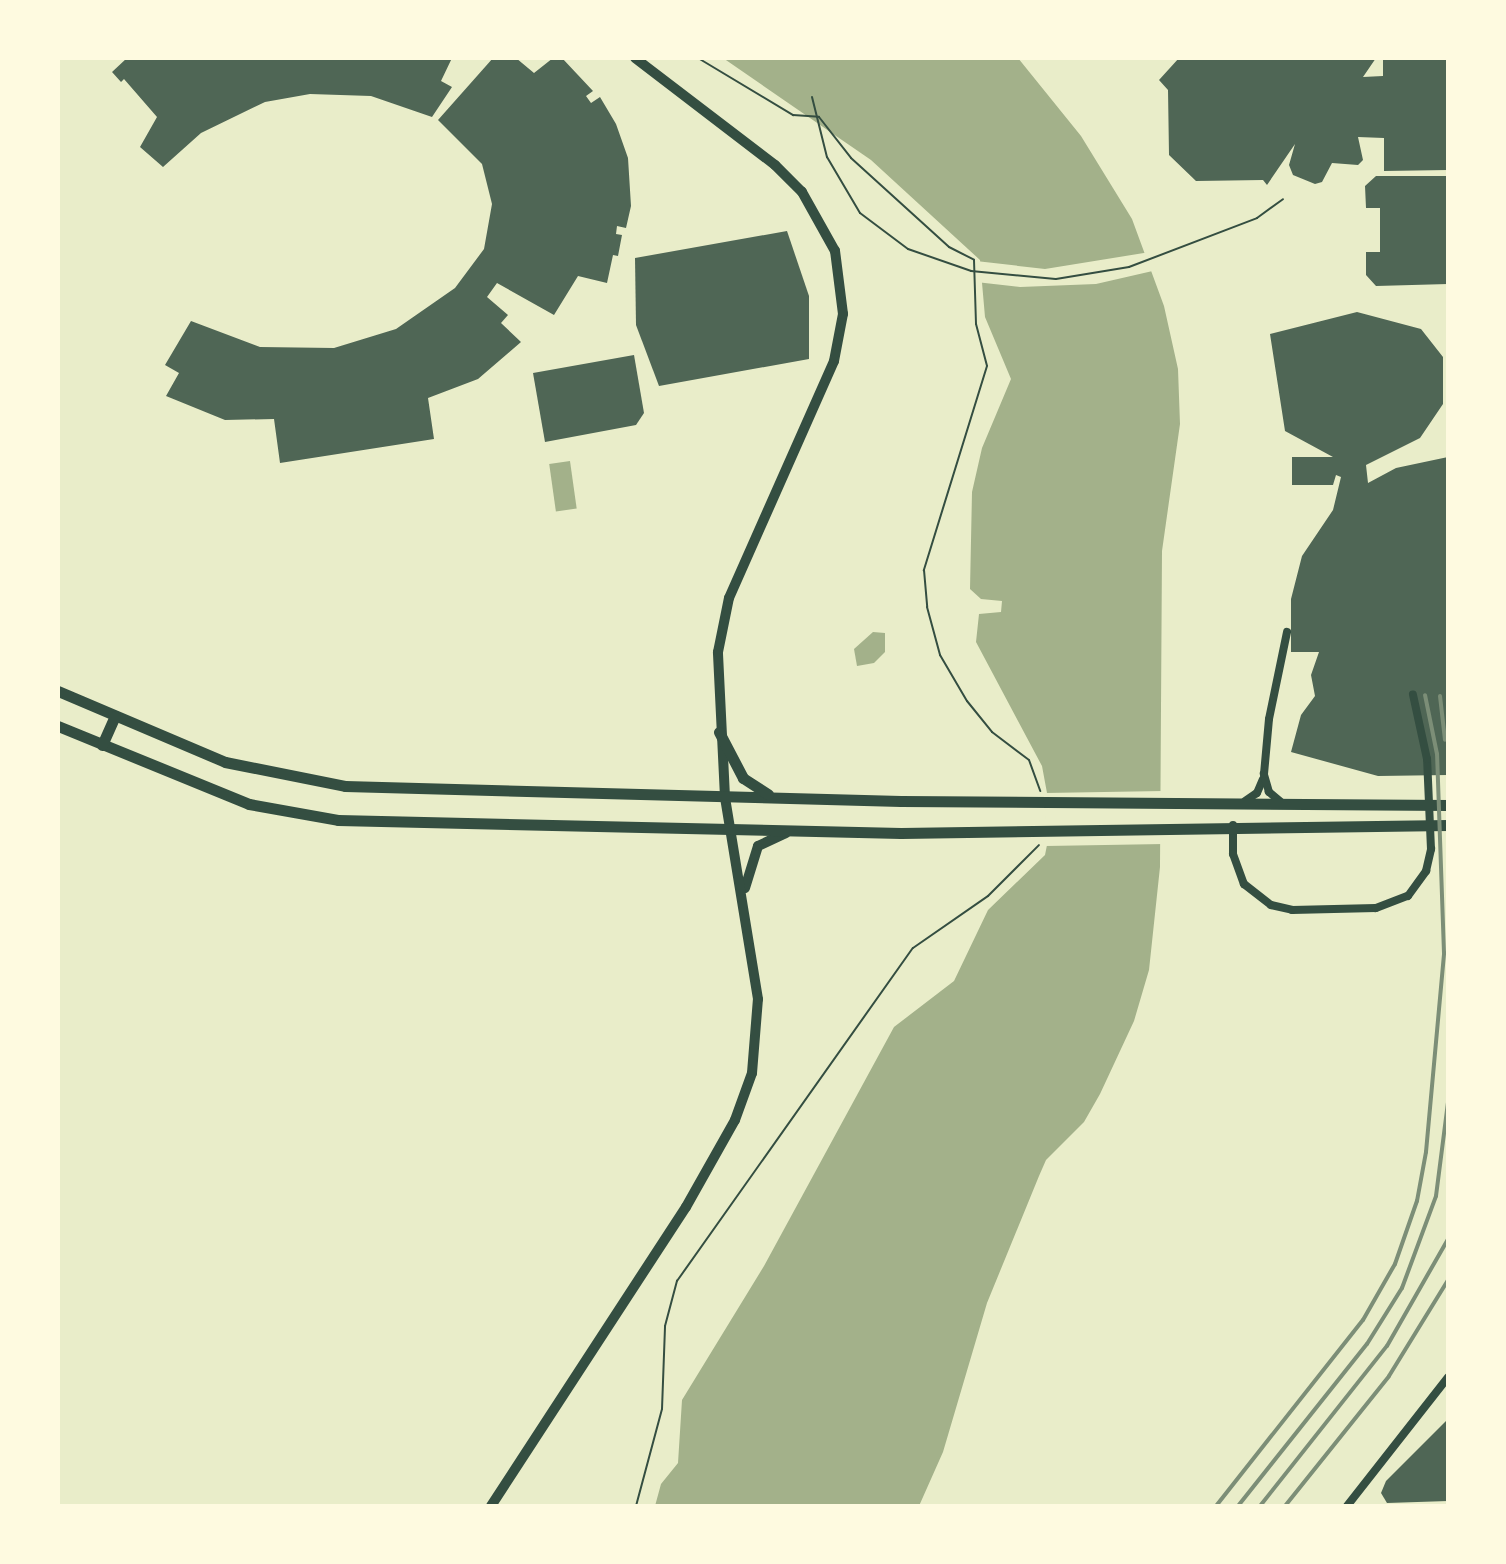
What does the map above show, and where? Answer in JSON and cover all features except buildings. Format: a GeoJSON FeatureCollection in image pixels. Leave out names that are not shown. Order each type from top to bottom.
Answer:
{"type":"FeatureCollection","features":[{"type":"Feature","properties":{"kind":"main road"},"geometry":{"type":"LineString","coordinates":[[58,691],[225,762],[317,783],[901,801],[1448,805]]}},
{"type":"Feature","properties":{"kind":"main road"},"geometry":{"type":"LineString","coordinates":[[102,745],[115,716]]}},
{"type":"Feature","properties":{"kind":"main road"},"geometry":{"type":"LineString","coordinates":[[58,726],[249,804],[338,820],[901,833],[1193,825],[1448,825]]}},
{"type":"Feature","properties":{"kind":"main road"},"geometry":{"type":"LineString","coordinates":[[719,732],[750,787],[787,798]]}},
{"type":"Feature","properties":{"kind":"street"},"geometry":{"type":"LineString","coordinates":[[491,1506],[621,1312],[742,1103],[759,1019],[744,902],[725,797],[719,732],[718,652],[724,615],[834,361],[843,286],[828,234],[802,192],[775,165],[635,58]]}},
{"type":"Feature","properties":{"kind":"street"},"geometry":{"type":"LineString","coordinates":[[1243,802],[1257,793],[1264,774],[1269,719],[1287,632]]}},
{"type":"Feature","properties":{"kind":"street"},"geometry":{"type":"LineString","coordinates":[[1233,825],[1233,854],[1244,884],[1271,905],[1376,908],[1408,896],[1426,871],[1431,849],[1427,759],[1413,695]]}},
{"type":"Feature","properties":{"kind":"street"},"geometry":{"type":"LineString","coordinates":[[1264,774],[1272,796],[1287,804]]}},
{"type":"Feature","properties":{"kind":"street"},"geometry":{"type":"LineString","coordinates":[[744,902],[758,846],[773,836],[800,831]]}},
{"type":"Feature","properties":{"kind":"street"},"geometry":{"type":"LineString","coordinates":[[1347,1506],[1448,1377]]}},
{"type":"Feature","properties":{"kind":"path"},"geometry":{"type":"LineString","coordinates":[[698,58],[793,115],[819,117],[851,158],[949,247],[974,260],[976,324],[987,366],[924,570],[927,607],[940,655],[992,732],[1029,760],[1039,780],[1041,804]]}},
{"type":"Feature","properties":{"kind":"path"},"geometry":{"type":"LineString","coordinates":[[812,97],[827,157],[860,213],[886,235],[933,261],[984,273],[1056,279],[1129,267],[1257,218],[1283,199]]}},
{"type":"Feature","properties":{"kind":"path"},"geometry":{"type":"LineString","coordinates":[[636,1506],[662,1409],[665,1326],[670,1296],[702,1241],[913,948],[988,896],[1041,842]]}},
{"type":"Feature","properties":{"kind":"shaded area"},"geometry":{"type":"Polygon","coordinates":[[[723,58],[1018,58],[1081,136],[1132,219],[1164,306],[1178,369],[1180,424],[1162,551],[1160,867],[1149,970],[1134,1021],[1100,1094],[1084,1122],[1046,1160],[1039,1176],[987,1303],[943,1452],[919,1506],[655,1506],[661,1484],[678,1463],[682,1400],[764,1266],[894,1027],[954,981],[988,910],[1045,855],[1052,820],[1042,766],[976,642],[979,614],[1001,612],[1002,601],[981,599],[970,589],[972,492],[982,448],[1011,379],[985,317],[980,260],[871,160],[723,58]]]}},
{"type":"Feature","properties":{"kind":"shaded area"},"geometry":{"type":"Polygon","coordinates":[[[570,461],[577,509],[556,511],[549,464],[570,461]]]}},
{"type":"Feature","properties":{"kind":"shaded area"},"geometry":{"type":"Polygon","coordinates":[[[873,632],[885,633],[885,652],[874,663],[857,666],[854,649],[873,632]]]}},
{"type":"Feature","properties":{"kind":"pier"},"geometry":{"type":"Polygon","coordinates":[[[1150,252],[1157,270],[1096,284],[1020,287],[976,282],[976,261],[1045,269],[1150,252]]]}},
{"type":"Feature","properties":{"kind":"pier"},"geometry":{"type":"Polygon","coordinates":[[[1163,791],[1164,844],[1046,846],[1045,793],[1163,791]]]}},
{"type":"Feature","properties":{"kind":"railway"},"geometry":{"type":"LineString","coordinates":[[1216,1506],[1363,1320],[1395,1264],[1417,1201],[1426,1152],[1444,953],[1437,754],[1425,695]]}},
{"type":"Feature","properties":{"kind":"railway"},"geometry":{"type":"LineString","coordinates":[[1440,696],[1445,740]]}},
{"type":"Feature","properties":{"kind":"railway"},"geometry":{"type":"LineString","coordinates":[[1238,1506],[1367,1344],[1402,1288],[1436,1196],[1448,1102]]}},
{"type":"Feature","properties":{"kind":"railway"},"geometry":{"type":"LineString","coordinates":[[1260,1506],[1387,1346],[1448,1239]]}},
{"type":"Feature","properties":{"kind":"railway"},"geometry":{"type":"LineString","coordinates":[[1285,1506],[1389,1376],[1448,1280]]}}]}
